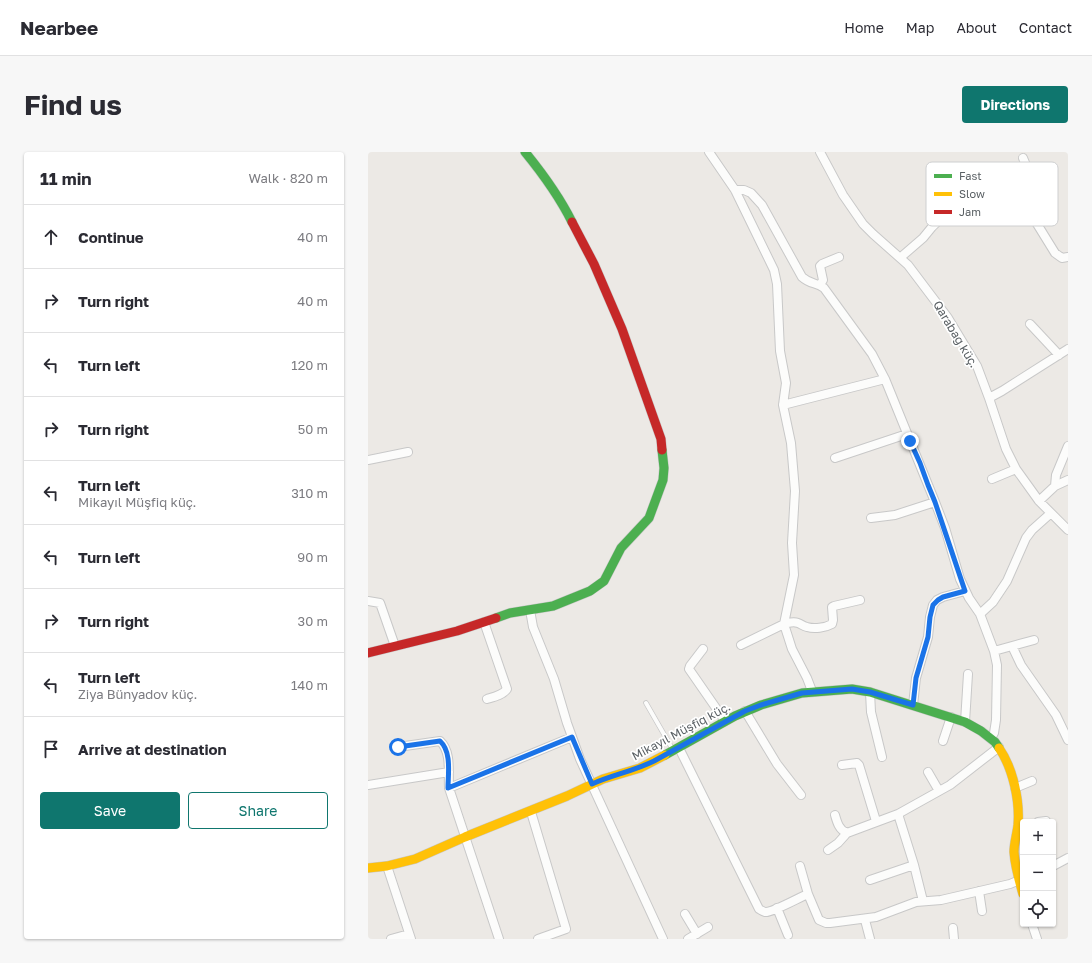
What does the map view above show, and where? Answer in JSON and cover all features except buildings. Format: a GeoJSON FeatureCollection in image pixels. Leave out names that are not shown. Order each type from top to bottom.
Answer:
{"type":"FeatureCollection","features":[{"type":"Feature","properties":{"kind":"street"},"geometry":{"type":"LineString","coordinates":[[368,653],[457,631],[510,613],[557,604],[590,591],[604,581],[621,548],[649,518],[658,496],[663,480],[664,468],[661,439],[610,298],[561,201],[546,178],[525,152]]}},
{"type":"Feature","properties":{"kind":"street"},"geometry":{"type":"LineString","coordinates":[[709,152],[735,190],[774,270],[777,284],[780,351],[786,383],[783,405],[791,443],[795,491],[792,543],[794,575],[784,624],[792,649],[807,678],[812,692]]}},
{"type":"Feature","properties":{"kind":"street","name":"Qarabağ küç."},"geometry":{"type":"LineString","coordinates":[[820,152],[843,195],[863,224],[901,257],[922,281],[961,338],[977,366],[1006,449],[1016,468],[1038,500],[1068,530]]}},
{"type":"Feature","properties":{"kind":"street"},"geometry":{"type":"LineString","coordinates":[[1023,158],[1024,162]]}},
{"type":"Feature","properties":{"kind":"street"},"geometry":{"type":"LineString","coordinates":[[735,190],[744,190],[751,193],[762,205],[802,277],[808,282],[820,285],[824,288],[872,354],[885,379],[935,502],[965,591],[980,614],[994,651],[998,675],[996,720],[994,733],[991,738]]}},
{"type":"Feature","properties":{"kind":"street"},"geometry":{"type":"LineString","coordinates":[[901,257],[924,238],[932,226]]}},
{"type":"Feature","properties":{"kind":"street"},"geometry":{"type":"LineString","coordinates":[[1039,226],[1056,253],[1062,258],[1068,257]]}},
{"type":"Feature","properties":{"kind":"street"},"geometry":{"type":"LineString","coordinates":[[820,285],[823,280],[820,266],[839,256]]}},
{"type":"Feature","properties":{"kind":"street"},"geometry":{"type":"LineString","coordinates":[[1030,324],[1059,355]]}},
{"type":"Feature","properties":{"kind":"street"},"geometry":{"type":"LineString","coordinates":[[989,398],[1068,349]]}},
{"type":"Feature","properties":{"kind":"street"},"geometry":{"type":"LineString","coordinates":[[783,405],[885,379]]}},
{"type":"Feature","properties":{"kind":"street"},"geometry":{"type":"LineString","coordinates":[[835,458],[907,434]]}},
{"type":"Feature","properties":{"kind":"street"},"geometry":{"type":"LineString","coordinates":[[1055,486],[1058,470],[1068,446]]}},
{"type":"Feature","properties":{"kind":"street"},"geometry":{"type":"LineString","coordinates":[[368,460],[408,452]]}},
{"type":"Feature","properties":{"kind":"street"},"geometry":{"type":"LineString","coordinates":[[992,479],[1016,468]]}},
{"type":"Feature","properties":{"kind":"street"},"geometry":{"type":"LineString","coordinates":[[1038,500],[1055,486],[1068,480]]}},
{"type":"Feature","properties":{"kind":"street"},"geometry":{"type":"LineString","coordinates":[[872,518],[895,515],[935,502]]}},
{"type":"Feature","properties":{"kind":"street"},"geometry":{"type":"LineString","coordinates":[[980,614],[992,602],[1007,581],[1026,538],[1032,530],[1051,513]]}},
{"type":"Feature","properties":{"kind":"street"},"geometry":{"type":"LineString","coordinates":[[913,705],[916,678],[928,637],[933,605],[943,597],[965,591]]}},
{"type":"Feature","properties":{"kind":"street"},"geometry":{"type":"LineString","coordinates":[[741,645],[784,624],[792,622],[806,627],[816,628],[832,624],[832,608],[834,606],[860,600]]}},
{"type":"Feature","properties":{"kind":"street"},"geometry":{"type":"LineString","coordinates":[[368,601],[380,603],[395,646]]}},
{"type":"Feature","properties":{"kind":"street"},"geometry":{"type":"LineString","coordinates":[[530,610],[533,627],[554,679],[572,737],[663,939]]}},
{"type":"Feature","properties":{"kind":"street"},"geometry":{"type":"LineString","coordinates":[[484,622],[507,689],[500,695],[487,699]]}},
{"type":"Feature","properties":{"kind":"street"},"geometry":{"type":"LineString","coordinates":[[994,651],[1034,640]]}},
{"type":"Feature","properties":{"kind":"street"},"geometry":{"type":"LineString","coordinates":[[1012,646],[1021,665],[1056,715],[1068,740]]}},
{"type":"Feature","properties":{"kind":"street"},"geometry":{"type":"LineString","coordinates":[[703,649],[689,669],[725,721]]}},
{"type":"Feature","properties":{"kind":"street"},"geometry":{"type":"LineString","coordinates":[[965,722],[968,674]]}},
{"type":"Feature","properties":{"kind":"street","name":"Mikayıl Müşfiq küç."},"geometry":{"type":"LineString","coordinates":[[368,868],[387,866],[415,859],[465,837],[530,812],[592,784],[615,775],[640,768],[745,711],[766,703],[812,692],[852,689],[870,692],[951,717],[965,722],[981,731],[991,738],[999,747],[1008,764],[1015,788],[1020,819]]}},
{"type":"Feature","properties":{"kind":"street"},"geometry":{"type":"LineString","coordinates":[[870,692],[870,712],[882,757]]}},
{"type":"Feature","properties":{"kind":"street"},"geometry":{"type":"LineString","coordinates":[[745,711],[777,764],[801,795]]}},
{"type":"Feature","properties":{"kind":"street"},"geometry":{"type":"LineString","coordinates":[[943,741],[951,717]]}},
{"type":"Feature","properties":{"kind":"street"},"geometry":{"type":"LineString","coordinates":[[448,788],[572,737]]}},
{"type":"Feature","properties":{"kind":"street"},"geometry":{"type":"LineString","coordinates":[[398,747],[440,741],[446,749],[449,772],[448,788],[499,939]]}},
{"type":"Feature","properties":{"kind":"street"},"geometry":{"type":"LineString","coordinates":[[828,850],[838,843],[847,833],[898,814],[958,780],[999,747]]}},
{"type":"Feature","properties":{"kind":"street"},"geometry":{"type":"LineString","coordinates":[[676,749],[759,909],[766,912],[808,894]]}},
{"type":"Feature","properties":{"kind":"street"},"geometry":{"type":"LineString","coordinates":[[842,765],[854,762],[858,763],[876,821]]}},
{"type":"Feature","properties":{"kind":"street"},"geometry":{"type":"LineString","coordinates":[[368,785],[449,772]]}},
{"type":"Feature","properties":{"kind":"street"},"geometry":{"type":"LineString","coordinates":[[928,772],[939,791]]}},
{"type":"Feature","properties":{"kind":"street"},"geometry":{"type":"LineString","coordinates":[[1015,788],[1032,781]]}},
{"type":"Feature","properties":{"kind":"street"},"geometry":{"type":"LineString","coordinates":[[530,812],[566,929],[538,939]]}},
{"type":"Feature","properties":{"kind":"street"},"geometry":{"type":"LineString","coordinates":[[898,814],[914,865],[923,901]]}},
{"type":"Feature","properties":{"kind":"street"},"geometry":{"type":"LineString","coordinates":[[835,815],[843,832],[847,833]]}},
{"type":"Feature","properties":{"kind":"street","name":"Mikayıl Müşfiq küç."},"geometry":{"type":"LineString","coordinates":[[1020,828],[1014,850],[1020,876]]}},
{"type":"Feature","properties":{"kind":"street"},"geometry":{"type":"LineString","coordinates":[[1056,864],[1068,858]]}},
{"type":"Feature","properties":{"kind":"street"},"geometry":{"type":"LineString","coordinates":[[870,880],[914,865]]}},
{"type":"Feature","properties":{"kind":"street"},"geometry":{"type":"LineString","coordinates":[[387,866],[410,936],[390,939]]}},
{"type":"Feature","properties":{"kind":"street"},"geometry":{"type":"LineString","coordinates":[[800,866],[808,894],[818,918],[822,922],[830,923],[865,920],[909,904],[923,901],[941,900],[1020,880]]}},
{"type":"Feature","properties":{"kind":"street"},"geometry":{"type":"LineString","coordinates":[[979,891],[982,911]]}},
{"type":"Feature","properties":{"kind":"street"},"geometry":{"type":"LineString","coordinates":[[777,908],[788,935]]}},
{"type":"Feature","properties":{"kind":"street"},"geometry":{"type":"LineString","coordinates":[[685,914],[697,934]]}},
{"type":"Feature","properties":{"kind":"street"},"geometry":{"type":"LineString","coordinates":[[865,920],[870,939]]}},
{"type":"Feature","properties":{"kind":"street"},"geometry":{"type":"LineString","coordinates":[[688,939],[708,927]]}},
{"type":"Feature","properties":{"kind":"street"},"geometry":{"type":"LineString","coordinates":[[1033,927],[1037,939]]}},
{"type":"Feature","properties":{"kind":"street"},"geometry":{"type":"LineString","coordinates":[[953,928],[954,939]]}},
{"type":"Feature","properties":{"kind":"lane"},"geometry":{"type":"LineString","coordinates":[[646,703],[676,749]]}},
{"type":"Feature","properties":{"kind":"traffic: fast"},"geometry":{"type":"LineString","coordinates":[[525,152],[562,203],[572,222]]}},
{"type":"Feature","properties":{"kind":"traffic: fast"},"geometry":{"type":"LineString","coordinates":[[496,618],[510,613],[553,606],[590,591],[604,581],[621,548],[649,518],[663,480],[664,468],[662,450]]}},
{"type":"Feature","properties":{"kind":"traffic: fast"},"geometry":{"type":"LineString","coordinates":[[665,755],[735,716],[761,705],[802,693],[852,689],[870,692],[965,722],[981,731],[995,742],[999,748]]}},
{"type":"Feature","properties":{"kind":"traffic: slow"},"geometry":{"type":"LineString","coordinates":[[999,748],[1012,775],[1017,795],[1018,825],[1014,852],[1016,868],[1022,891]]}},
{"type":"Feature","properties":{"kind":"traffic: slow"},"geometry":{"type":"LineString","coordinates":[[368,868],[387,866],[415,859],[567,796],[603,779],[640,768],[665,755]]}},
{"type":"Feature","properties":{"kind":"traffic: jam"},"geometry":{"type":"LineString","coordinates":[[572,222],[594,264],[622,329],[661,439],[662,450]]}},
{"type":"Feature","properties":{"kind":"traffic: jam"},"geometry":{"type":"LineString","coordinates":[[368,653],[457,631],[496,618]]}},
{"type":"Feature","properties":{"kind":"route"},"geometry":{"type":"LineString","coordinates":[[398,747],[440,741],[446,749],[449,772],[448,788],[572,737],[580,759],[592,784],[615,775],[640,768],[745,711],[802,693],[852,689],[870,692],[913,705],[916,678],[928,637],[933,605],[943,597],[965,591],[945,528],[910,441]]}}]}
